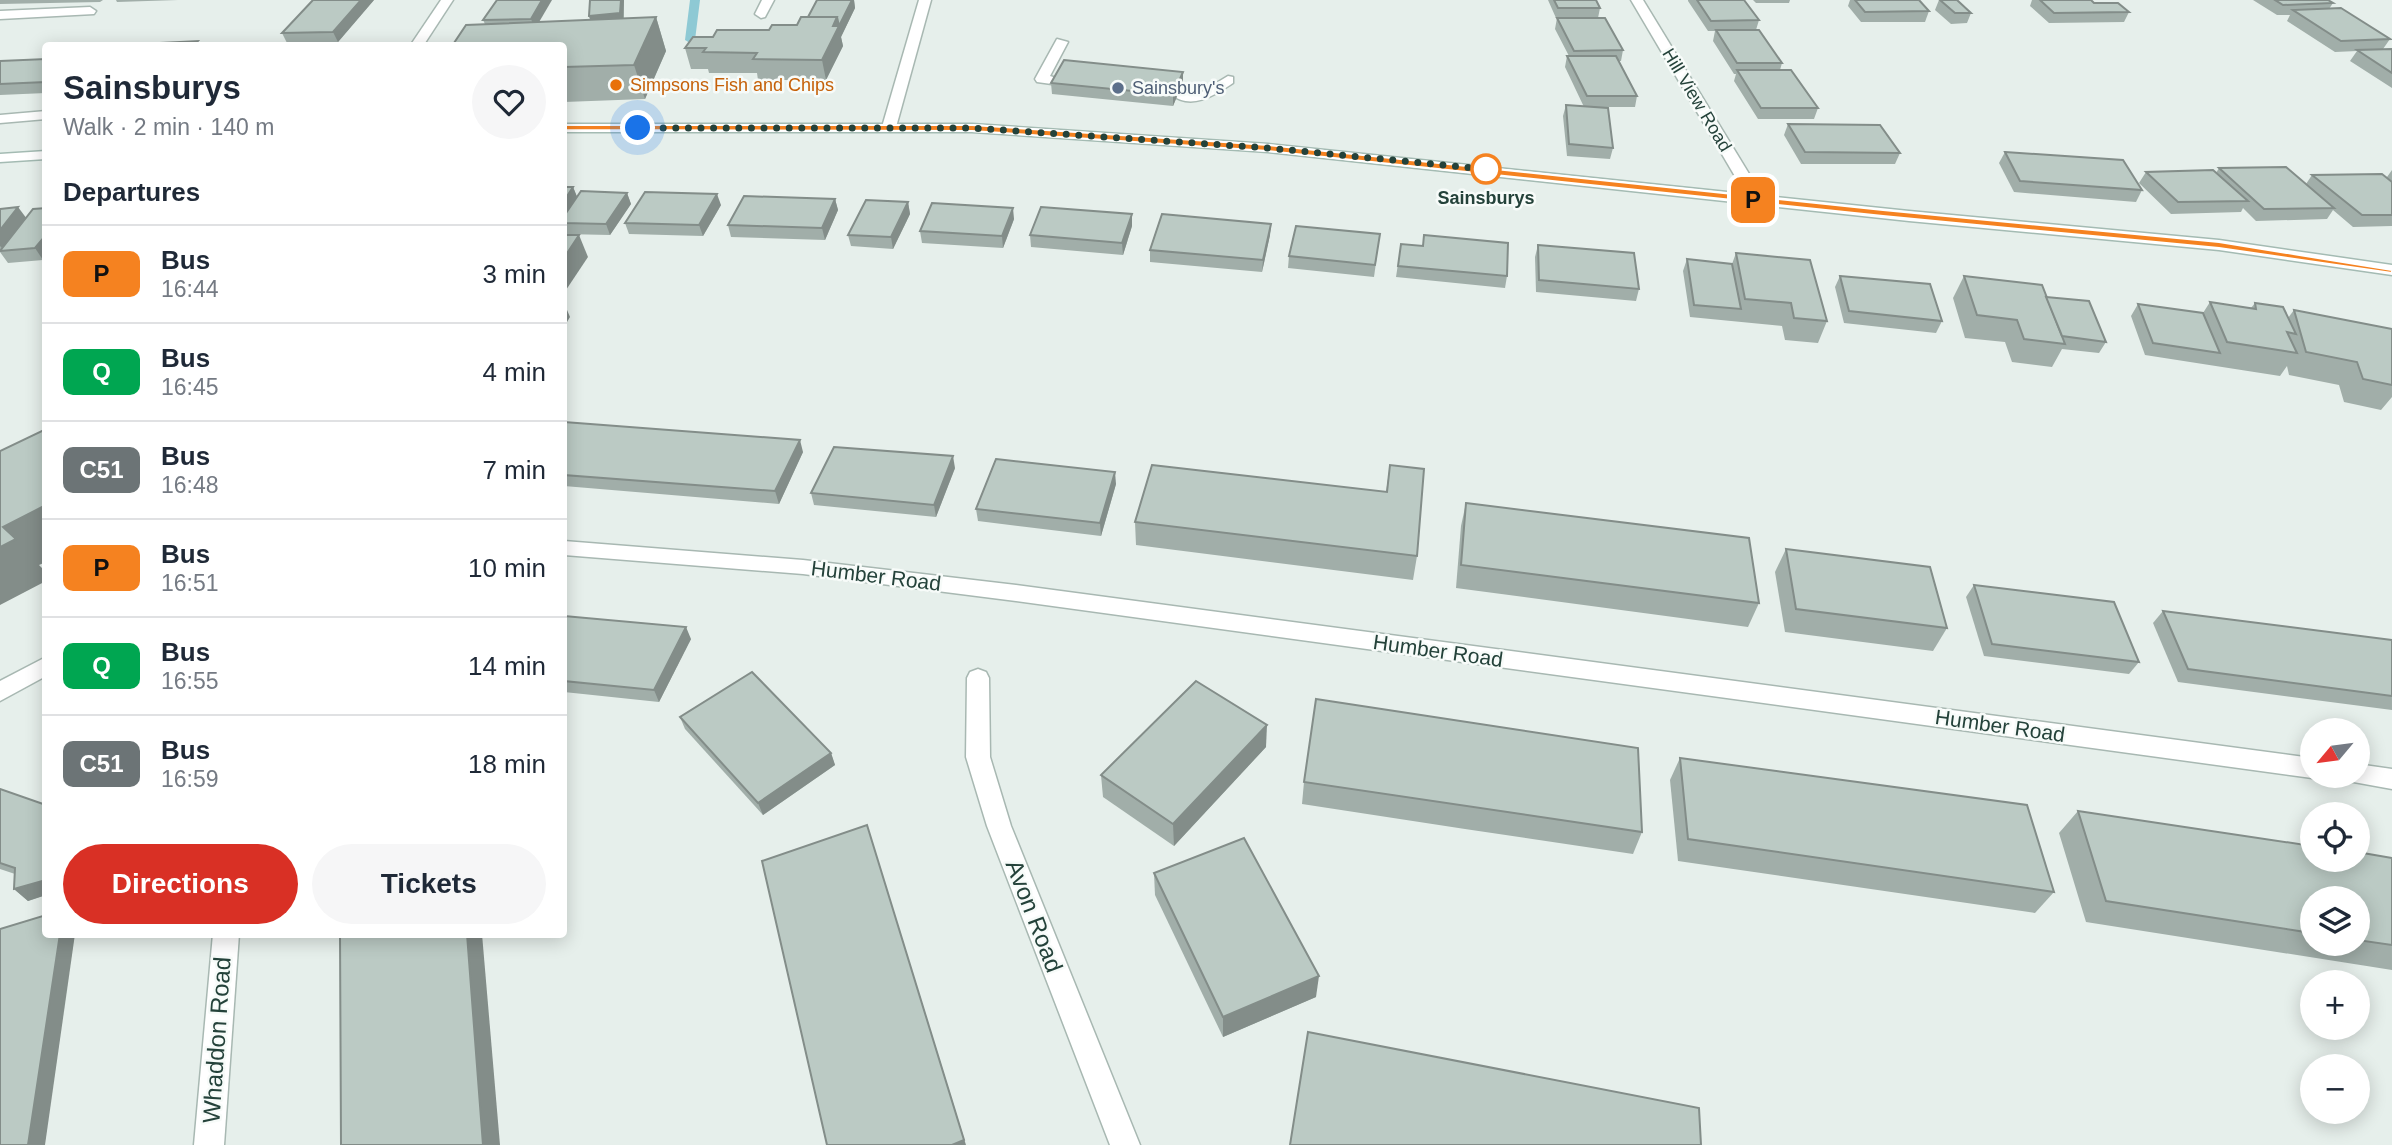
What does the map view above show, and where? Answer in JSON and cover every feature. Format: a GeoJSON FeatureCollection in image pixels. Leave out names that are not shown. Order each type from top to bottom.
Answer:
{"type":"FeatureCollection","features":[{"type":"Feature","properties":{"kind":"street"},"geometry":{"type":"LineString","coordinates":[[419,42],[447,0]]}},
{"type":"Feature","properties":{"kind":"street"},"geometry":{"type":"LineString","coordinates":[[761,14],[768,0]]}},
{"type":"Feature","properties":{"kind":"street"},"geometry":{"type":"LineString","coordinates":[[889,127],[925,0]]}},
{"type":"Feature","properties":{"kind":"street","name":"Hill View Road"},"geometry":{"type":"LineString","coordinates":[[1637,0],[1757,200]]}},
{"type":"Feature","properties":{"kind":"street"},"geometry":{"type":"LineString","coordinates":[[0,15],[90,10]]}},
{"type":"Feature","properties":{"kind":"street"},"geometry":{"type":"LineString","coordinates":[[1059,81],[1042,79],[1062,42]]}},
{"type":"Feature","properties":{"kind":"street"},"geometry":{"type":"LineString","coordinates":[[1178,94],[1203,97],[1228,80]]}},
{"type":"Feature","properties":{"kind":"street"},"geometry":{"type":"LineString","coordinates":[[0,119],[42,116]]}},
{"type":"Feature","properties":{"kind":"street"},"geometry":{"type":"LineString","coordinates":[[567,128],[972,128],[1332,153],[1757,200],[2219,245],[2392,270]]}},
{"type":"Feature","properties":{"kind":"street"},"geometry":{"type":"LineString","coordinates":[[0,158],[42,155]]}},
{"type":"Feature","properties":{"kind":"street","name":"Humber Road"},"geometry":{"type":"LineString","coordinates":[[567,548],[803,567],[1016,593],[2300,766]]}},
{"type":"Feature","properties":{"kind":"street"},"geometry":{"type":"LineString","coordinates":[[0,692],[42,667]]}},
{"type":"Feature","properties":{"kind":"street","name":"Avon Road"},"geometry":{"type":"LineString","coordinates":[[978,678],[978,757],[999,826],[1125,1145]]}},
{"type":"Feature","properties":{"kind":"street"},"geometry":{"type":"LineString","coordinates":[[2370,776],[2392,779]]}},
{"type":"Feature","properties":{"kind":"street","name":"Whaddon Road"},"geometry":{"type":"LineString","coordinates":[[209,1145],[226,938]]}},
{"type":"Feature","properties":{"kind":"building"},"geometry":{"type":"Polygon","coordinates":[[[313,0],[361,0],[333,32],[282,33],[313,0]]]}},
{"type":"Feature","properties":{"kind":"building"},"geometry":{"type":"Polygon","coordinates":[[[497,0],[542,0],[531,19],[483,20],[497,0]]]}},
{"type":"Feature","properties":{"kind":"building"},"geometry":{"type":"Polygon","coordinates":[[[590,0],[621,0],[620,13],[589,16],[590,0]]]}},
{"type":"Feature","properties":{"kind":"building"},"geometry":{"type":"Polygon","coordinates":[[[817,0],[852,0],[839,26],[837,17],[808,17],[817,0]]]}},
{"type":"Feature","properties":{"kind":"building"},"geometry":{"type":"Polygon","coordinates":[[[1554,0],[1596,0],[1600,8],[1558,8],[1554,0]]]}},
{"type":"Feature","properties":{"kind":"building"},"geometry":{"type":"Polygon","coordinates":[[[1697,0],[1744,0],[1759,20],[1711,21],[1697,0]]]}},
{"type":"Feature","properties":{"kind":"building"},"geometry":{"type":"Polygon","coordinates":[[[1855,0],[1919,0],[1929,11],[1865,12],[1855,0]]]}},
{"type":"Feature","properties":{"kind":"building"},"geometry":{"type":"Polygon","coordinates":[[[1940,0],[1957,0],[1971,13],[1955,13],[1940,0]]]}},
{"type":"Feature","properties":{"kind":"building"},"geometry":{"type":"Polygon","coordinates":[[[2040,0],[2118,3],[2129,12],[2054,13],[2040,0]]]}},
{"type":"Feature","properties":{"kind":"building"},"geometry":{"type":"Polygon","coordinates":[[[2275,0],[2328,0],[2333,3],[2283,5],[2275,0]]]}},
{"type":"Feature","properties":{"kind":"building"},"geometry":{"type":"Polygon","coordinates":[[[2341,8],[2390,39],[2341,41],[2293,10],[2341,8]]]}},
{"type":"Feature","properties":{"kind":"building"},"geometry":{"type":"Polygon","coordinates":[[[656,17],[634,65],[567,67],[567,42],[455,42],[466,25],[656,17]]]}},
{"type":"Feature","properties":{"kind":"building"},"geometry":{"type":"Polygon","coordinates":[[[801,17],[837,17],[833,26],[839,26],[822,60],[753,59],[757,53],[703,52],[706,48],[685,48],[693,37],[713,37],[717,30],[769,30],[772,25],[797,25],[801,17]]]}},
{"type":"Feature","properties":{"kind":"building"},"geometry":{"type":"Polygon","coordinates":[[[1557,18],[1605,18],[1623,50],[1574,51],[1557,18]]]}},
{"type":"Feature","properties":{"kind":"building"},"geometry":{"type":"Polygon","coordinates":[[[1716,30],[1759,30],[1782,63],[1737,63],[1716,30]]]}},
{"type":"Feature","properties":{"kind":"building"},"geometry":{"type":"Polygon","coordinates":[[[2392,49],[2392,73],[2357,50],[2392,49]]]}},
{"type":"Feature","properties":{"kind":"building"},"geometry":{"type":"Polygon","coordinates":[[[1567,56],[1616,56],[1637,96],[1587,96],[1567,56]]]}},
{"type":"Feature","properties":{"kind":"building"},"geometry":{"type":"Polygon","coordinates":[[[42,59],[42,82],[0,84],[0,61],[42,59]]]}},
{"type":"Feature","properties":{"kind":"building"},"geometry":{"type":"Polygon","coordinates":[[[1064,60],[1183,72],[1173,95],[1051,83],[1064,60]]]}},
{"type":"Feature","properties":{"kind":"building"},"geometry":{"type":"Polygon","coordinates":[[[1737,70],[1791,70],[1818,108],[1761,108],[1737,70]]]}},
{"type":"Feature","properties":{"kind":"building"},"geometry":{"type":"Polygon","coordinates":[[[1566,105],[1608,108],[1613,148],[1569,144],[1566,105]]]}},
{"type":"Feature","properties":{"kind":"building"},"geometry":{"type":"Polygon","coordinates":[[[1788,124],[1880,125],[1900,153],[1805,152],[1788,124]]]}},
{"type":"Feature","properties":{"kind":"building"},"geometry":{"type":"Polygon","coordinates":[[[2005,152],[2123,160],[2142,190],[2020,181],[2005,152]]]}},
{"type":"Feature","properties":{"kind":"building"},"geometry":{"type":"Polygon","coordinates":[[[2286,167],[2334,208],[2264,209],[2219,168],[2286,167]]]}},
{"type":"Feature","properties":{"kind":"building"},"geometry":{"type":"Polygon","coordinates":[[[2213,170],[2248,201],[2178,202],[2146,172],[2213,170]]]}},
{"type":"Feature","properties":{"kind":"building"},"geometry":{"type":"Polygon","coordinates":[[[2382,174],[2392,182],[2392,215],[2362,215],[2312,175],[2382,174]]]}},
{"type":"Feature","properties":{"kind":"building"},"geometry":{"type":"Polygon","coordinates":[[[581,191],[627,193],[606,224],[567,223],[567,212],[581,191]]]}},
{"type":"Feature","properties":{"kind":"building"},"geometry":{"type":"Polygon","coordinates":[[[645,192],[717,194],[699,225],[625,223],[645,192]]]}},
{"type":"Feature","properties":{"kind":"building"},"geometry":{"type":"Polygon","coordinates":[[[744,196],[835,199],[822,228],[728,225],[744,196]]]}},
{"type":"Feature","properties":{"kind":"building"},"geometry":{"type":"Polygon","coordinates":[[[866,200],[908,202],[891,237],[848,235],[866,200]]]}},
{"type":"Feature","properties":{"kind":"building"},"geometry":{"type":"Polygon","coordinates":[[[932,203],[1013,208],[1002,236],[920,231],[932,203]]]}},
{"type":"Feature","properties":{"kind":"building"},"geometry":{"type":"Polygon","coordinates":[[[18,207],[0,230],[0,209],[18,207]]]}},
{"type":"Feature","properties":{"kind":"building"},"geometry":{"type":"Polygon","coordinates":[[[1041,207],[1132,214],[1122,243],[1030,235],[1041,207]]]}},
{"type":"Feature","properties":{"kind":"building"},"geometry":{"type":"Polygon","coordinates":[[[42,208],[42,240],[35,248],[0,251],[33,209],[42,208]]]}},
{"type":"Feature","properties":{"kind":"building"},"geometry":{"type":"Polygon","coordinates":[[[1162,214],[1271,224],[1263,260],[1150,250],[1162,214]]]}},
{"type":"Feature","properties":{"kind":"building"},"geometry":{"type":"Polygon","coordinates":[[[1296,226],[1380,234],[1375,265],[1289,256],[1296,226]]]}},
{"type":"Feature","properties":{"kind":"building"},"geometry":{"type":"Polygon","coordinates":[[[567,235],[579,235],[567,253],[567,235]]]}},
{"type":"Feature","properties":{"kind":"building"},"geometry":{"type":"Polygon","coordinates":[[[1424,235],[1508,243],[1507,276],[1398,266],[1401,244],[1423,246],[1424,235]]]}},
{"type":"Feature","properties":{"kind":"building"},"geometry":{"type":"Polygon","coordinates":[[[1538,245],[1634,253],[1639,289],[1539,280],[1538,245]]]}},
{"type":"Feature","properties":{"kind":"building"},"geometry":{"type":"Polygon","coordinates":[[[1736,253],[1810,260],[1827,321],[1794,318],[1791,303],[1745,299],[1736,253]]]}},
{"type":"Feature","properties":{"kind":"building"},"geometry":{"type":"Polygon","coordinates":[[[1687,259],[1732,264],[1741,309],[1694,305],[1687,259]]]}},
{"type":"Feature","properties":{"kind":"building"},"geometry":{"type":"Polygon","coordinates":[[[1840,276],[1930,284],[1942,321],[1849,311],[1840,276]]]}},
{"type":"Feature","properties":{"kind":"building"},"geometry":{"type":"Polygon","coordinates":[[[1964,276],[2042,285],[2065,344],[2024,339],[2017,320],[1977,315],[1964,276]]]}},
{"type":"Feature","properties":{"kind":"building"},"geometry":{"type":"Polygon","coordinates":[[[2046,297],[2089,301],[2106,342],[2062,336],[2046,297]]]}},
{"type":"Feature","properties":{"kind":"building"},"geometry":{"type":"Polygon","coordinates":[[[2210,302],[2256,309],[2255,303],[2283,307],[2296,334],[2287,332],[2297,353],[2227,342],[2210,302]]]}},
{"type":"Feature","properties":{"kind":"building"},"geometry":{"type":"Polygon","coordinates":[[[2138,304],[2203,313],[2220,353],[2153,343],[2138,304]]]}},
{"type":"Feature","properties":{"kind":"building"},"geometry":{"type":"Polygon","coordinates":[[[2294,310],[2392,329],[2392,385],[2363,379],[2357,362],[2306,352],[2294,310]]]}},
{"type":"Feature","properties":{"kind":"building"},"geometry":{"type":"Polygon","coordinates":[[[567,422],[800,440],[775,491],[567,475],[567,422]]]}},
{"type":"Feature","properties":{"kind":"building"},"geometry":{"type":"Polygon","coordinates":[[[42,431],[42,507],[3,527],[16,539],[0,547],[0,451],[42,431]]]}},
{"type":"Feature","properties":{"kind":"building"},"geometry":{"type":"Polygon","coordinates":[[[834,447],[953,456],[934,505],[811,493],[834,447]]]}},
{"type":"Feature","properties":{"kind":"building"},"geometry":{"type":"Polygon","coordinates":[[[996,459],[1115,472],[1100,523],[976,509],[996,459]]]}},
{"type":"Feature","properties":{"kind":"building"},"geometry":{"type":"Polygon","coordinates":[[[1152,465],[1387,492],[1390,465],[1424,469],[1417,556],[1135,522],[1152,465]]]}},
{"type":"Feature","properties":{"kind":"building"},"geometry":{"type":"Polygon","coordinates":[[[1466,503],[1749,538],[1759,603],[1461,565],[1466,503]]]}},
{"type":"Feature","properties":{"kind":"building"},"geometry":{"type":"Polygon","coordinates":[[[1786,549],[1930,567],[1947,628],[1796,609],[1786,549]]]}},
{"type":"Feature","properties":{"kind":"building"},"geometry":{"type":"Polygon","coordinates":[[[1974,585],[2114,602],[2139,662],[1992,644],[1974,585]]]}},
{"type":"Feature","properties":{"kind":"building"},"geometry":{"type":"Polygon","coordinates":[[[2163,611],[2392,640],[2392,696],[2188,669],[2163,611]]]}},
{"type":"Feature","properties":{"kind":"building"},"geometry":{"type":"Polygon","coordinates":[[[567,616],[686,627],[654,690],[567,681],[567,616]]]}},
{"type":"Feature","properties":{"kind":"building"},"geometry":{"type":"Polygon","coordinates":[[[752,672],[831,753],[758,803],[680,717],[752,672]]]}},
{"type":"Feature","properties":{"kind":"building"},"geometry":{"type":"Polygon","coordinates":[[[1196,681],[1267,725],[1173,824],[1101,775],[1196,681]]]}},
{"type":"Feature","properties":{"kind":"building"},"geometry":{"type":"Polygon","coordinates":[[[1316,699],[1638,748],[1642,832],[1304,782],[1316,699]]]}},
{"type":"Feature","properties":{"kind":"building"},"geometry":{"type":"Polygon","coordinates":[[[1680,758],[2027,805],[2054,892],[1688,839],[1680,758]]]}},
{"type":"Feature","properties":{"kind":"building"},"geometry":{"type":"Polygon","coordinates":[[[0,789],[42,804],[42,881],[14,889],[15,868],[0,863],[0,789]]]}},
{"type":"Feature","properties":{"kind":"building"},"geometry":{"type":"Polygon","coordinates":[[[2078,811],[2300,844],[2300,872],[2370,872],[2370,854],[2392,858],[2392,945],[2370,942],[2370,886],[2300,886],[2300,931],[2106,901],[2078,811]]]}},
{"type":"Feature","properties":{"kind":"building"},"geometry":{"type":"Polygon","coordinates":[[[867,825],[964,1140],[952,1145],[827,1145],[762,861],[867,825]]]}},
{"type":"Feature","properties":{"kind":"building"},"geometry":{"type":"Polygon","coordinates":[[[1244,838],[1319,976],[1223,1017],[1154,873],[1244,838]]]}},
{"type":"Feature","properties":{"kind":"building"},"geometry":{"type":"Polygon","coordinates":[[[42,916],[42,938],[59,938],[28,1145],[0,1145],[0,929],[42,916]]]}},
{"type":"Feature","properties":{"kind":"building"},"geometry":{"type":"Polygon","coordinates":[[[340,938],[467,938],[483,1145],[341,1145],[340,938]]]}},
{"type":"Feature","properties":{"kind":"building"},"geometry":{"type":"Polygon","coordinates":[[[1308,1032],[1699,1108],[1701,1145],[1290,1145],[1308,1032]]]}},
{"type":"Feature","properties":{"kind":"waterway"},"geometry":{"type":"LineString","coordinates":[[690,40],[695,0]]}},
{"type":"Feature","properties":{"kind":"bus line","name":"P"},"geometry":{"type":"LineString","coordinates":[[567,128],[972,128],[1268,148],[1883,213],[2219,245],[2392,270]]}},
{"type":"Feature","properties":{"kind":"place","name":"Simpsons Fish and Chips"},"geometry":{"type":"Point","coordinates":[616,85]}},
{"type":"Feature","properties":{"kind":"place","name":"Sainsbury's"},"geometry":{"type":"Point","coordinates":[1118,88]}},
{"type":"Feature","properties":{"kind":"place","name":"Sainsburys"},"geometry":{"type":"Point","coordinates":[1486,169]}},
{"type":"Feature","properties":{"kind":"route"},"geometry":{"type":"LineString","coordinates":[[638,128],[972,128],[1332,153],[1495,170],[1486,169]]}}]}
